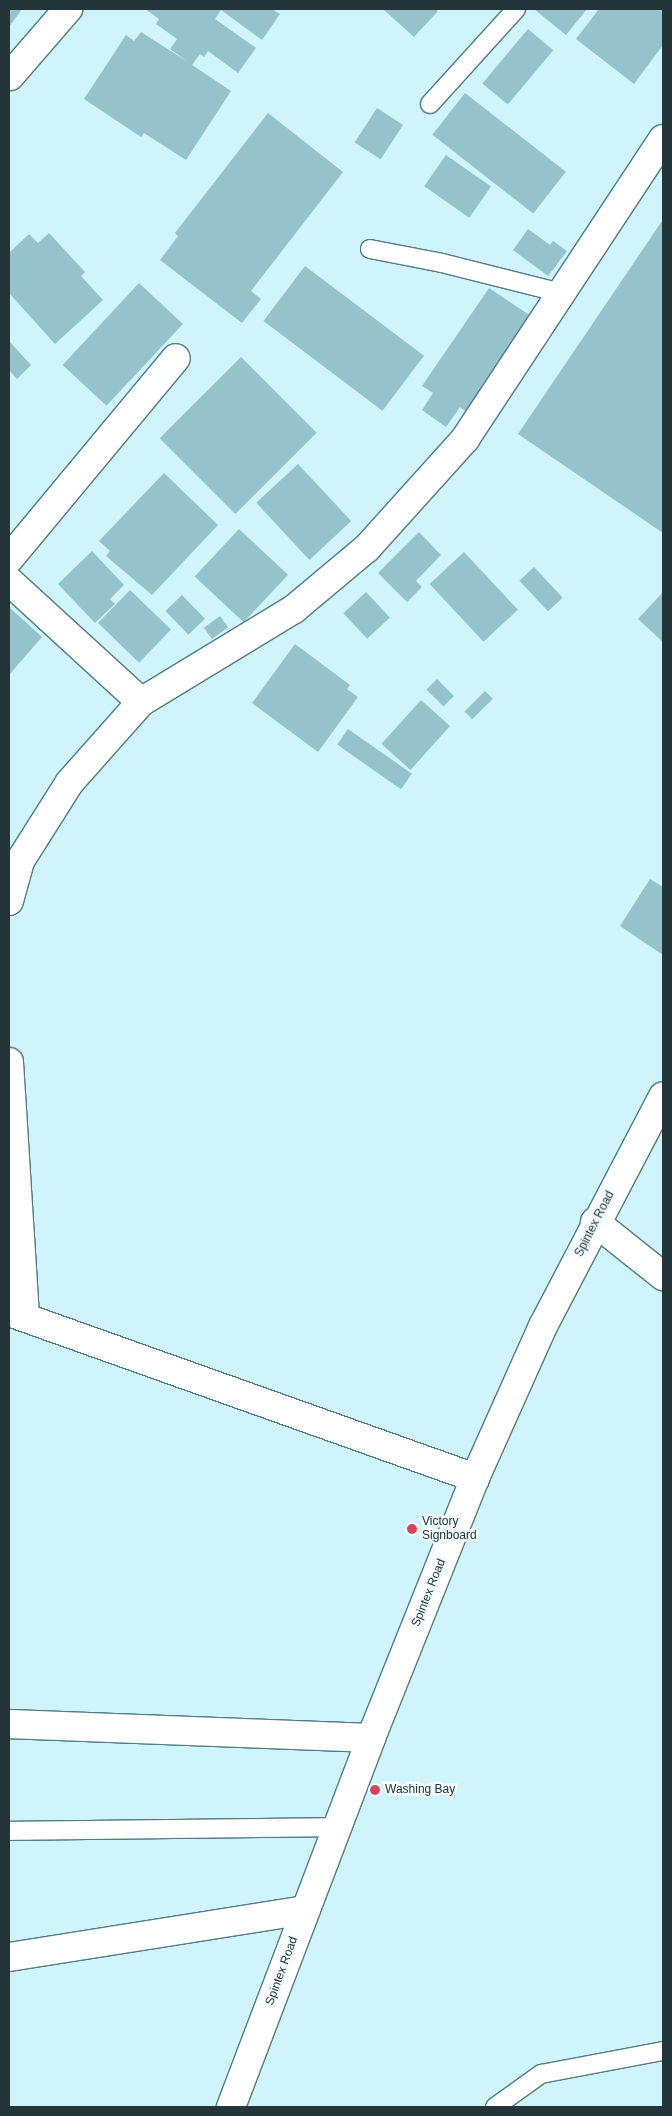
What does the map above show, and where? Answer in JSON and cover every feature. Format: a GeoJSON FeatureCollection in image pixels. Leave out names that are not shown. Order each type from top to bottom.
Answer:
{"type":"FeatureCollection","features":[{"type":"Feature","properties":{"kind":"street"},"geometry":{"type":"LineString","coordinates":[[10,76],[68,9]]}},
{"type":"Feature","properties":{"kind":"street"},"geometry":{"type":"LineString","coordinates":[[9,901],[20,861],[70,782],[140,702],[294,609],[367,548],[465,439],[663,139]]}},
{"type":"Feature","properties":{"kind":"street"},"geometry":{"type":"LineString","coordinates":[[9,559],[176,358]]}},
{"type":"Feature","properties":{"kind":"street"},"geometry":{"type":"LineString","coordinates":[[9,581],[140,702]]}},
{"type":"Feature","properties":{"kind":"street"},"geometry":{"type":"LineString","coordinates":[[9,1062],[17,1314],[475,1478]]}},
{"type":"Feature","properties":{"kind":"street","name":"Spintex Road"},"geometry":{"type":"LineString","coordinates":[[232,2107],[371,1738],[475,1478],[543,1326],[595,1222],[663,1096]]}},
{"type":"Feature","properties":{"kind":"street"},"geometry":{"type":"LineString","coordinates":[[595,1222],[663,1276]]}},
{"type":"Feature","properties":{"kind":"street"},"geometry":{"type":"LineString","coordinates":[[9,1724],[371,1738]]}},
{"type":"Feature","properties":{"kind":"street"},"geometry":{"type":"LineString","coordinates":[[9,1957],[305,1910]]}},
{"type":"Feature","properties":{"kind":"lane"},"geometry":{"type":"LineString","coordinates":[[430,104],[516,9]]}},
{"type":"Feature","properties":{"kind":"lane"},"geometry":{"type":"LineString","coordinates":[[370,249],[442,263],[561,293]]}},
{"type":"Feature","properties":{"kind":"lane"},"geometry":{"type":"LineString","coordinates":[[9,1831],[337,1827]]}},
{"type":"Feature","properties":{"kind":"lane"},"geometry":{"type":"LineString","coordinates":[[494,2107],[541,2074],[663,2051]]}},
{"type":"Feature","properties":{"kind":"building"},"geometry":{"type":"Polygon","coordinates":[[[9,9],[22,9],[9,27],[9,9]]]}},
{"type":"Feature","properties":{"kind":"building"},"geometry":{"type":"Polygon","coordinates":[[[145,9],[272,9],[280,14],[262,40],[221,10],[215,19],[256,48],[238,73],[208,51],[204,57],[200,54],[192,65],[231,91],[186,160],[144,133],[141,137],[84,99],[126,35],[134,41],[141,32],[188,62],[170,49],[177,39],[156,24],[159,19],[145,9]]]}},
{"type":"Feature","properties":{"kind":"building"},"geometry":{"type":"Polygon","coordinates":[[[383,9],[435,9],[438,11],[414,37],[383,9]]]}},
{"type":"Feature","properties":{"kind":"building"},"geometry":{"type":"Polygon","coordinates":[[[534,9],[587,9],[566,35],[534,9]]]}},
{"type":"Feature","properties":{"kind":"building"},"geometry":{"type":"Polygon","coordinates":[[[599,9],[663,9],[663,45],[634,84],[576,39],[599,9]]]}},
{"type":"Feature","properties":{"kind":"building"},"geometry":{"type":"Polygon","coordinates":[[[528,29],[553,50],[508,105],[482,83],[528,29]]]}},
{"type":"Feature","properties":{"kind":"building"},"geometry":{"type":"Polygon","coordinates":[[[465,93],[566,172],[533,214],[432,135],[465,93]]]}},
{"type":"Feature","properties":{"kind":"building"},"geometry":{"type":"Polygon","coordinates":[[[377,108],[403,125],[381,159],[355,142],[377,108]]]}},
{"type":"Feature","properties":{"kind":"building"},"geometry":{"type":"Polygon","coordinates":[[[268,113],[343,172],[251,291],[261,299],[242,323],[160,260],[178,236],[175,233],[268,113]]]}},
{"type":"Feature","properties":{"kind":"building"},"geometry":{"type":"Polygon","coordinates":[[[446,155],[491,187],[469,218],[424,186],[446,155]]]}},
{"type":"Feature","properties":{"kind":"building"},"geometry":{"type":"Polygon","coordinates":[[[662,221],[663,223],[663,533],[518,434],[662,221]]]}},
{"type":"Feature","properties":{"kind":"building"},"geometry":{"type":"Polygon","coordinates":[[[528,229],[550,245],[553,241],[567,251],[548,276],[513,250],[528,229]]]}},
{"type":"Feature","properties":{"kind":"building"},"geometry":{"type":"Polygon","coordinates":[[[49,233],[85,272],[81,276],[103,300],[55,344],[9,293],[9,253],[29,234],[38,243],[49,233]]]}},
{"type":"Feature","properties":{"kind":"building"},"geometry":{"type":"Polygon","coordinates":[[[305,266],[424,356],[382,411],[263,321],[305,266]]]}},
{"type":"Feature","properties":{"kind":"building"},"geometry":{"type":"Polygon","coordinates":[[[139,283],[183,324],[106,406],[63,365],[139,283]]]}},
{"type":"Feature","properties":{"kind":"building"},"geometry":{"type":"Polygon","coordinates":[[[489,288],[531,316],[466,412],[460,407],[446,427],[422,410],[433,393],[422,386],[489,288]]]}},
{"type":"Feature","properties":{"kind":"building"},"geometry":{"type":"Polygon","coordinates":[[[9,341],[31,365],[17,379],[9,370],[9,341]]]}},
{"type":"Feature","properties":{"kind":"building"},"geometry":{"type":"Polygon","coordinates":[[[241,357],[317,433],[235,514],[160,438],[241,357]]]}},
{"type":"Feature","properties":{"kind":"building"},"geometry":{"type":"Polygon","coordinates":[[[298,464],[351,521],[310,560],[256,503],[298,464]]]}},
{"type":"Feature","properties":{"kind":"building"},"geometry":{"type":"Polygon","coordinates":[[[164,473],[218,525],[152,595],[106,556],[110,551],[99,541],[164,473]]]}},
{"type":"Feature","properties":{"kind":"building"},"geometry":{"type":"Polygon","coordinates":[[[239,529],[288,575],[244,622],[195,577],[239,529]]]}},
{"type":"Feature","properties":{"kind":"building"},"geometry":{"type":"Polygon","coordinates":[[[419,532],[441,555],[416,581],[422,587],[407,602],[378,573],[419,532]]]}},
{"type":"Feature","properties":{"kind":"building"},"geometry":{"type":"Polygon","coordinates":[[[92,551],[124,585],[110,599],[115,604],[95,623],[58,584],[92,551]]]}},
{"type":"Feature","properties":{"kind":"building"},"geometry":{"type":"Polygon","coordinates":[[[464,552],[518,610],[484,642],[430,584],[464,552]]]}},
{"type":"Feature","properties":{"kind":"building"},"geometry":{"type":"Polygon","coordinates":[[[534,567],[563,598],[548,611],[519,581],[534,567]]]}},
{"type":"Feature","properties":{"kind":"building"},"geometry":{"type":"Polygon","coordinates":[[[130,590],[171,630],[139,663],[98,623],[130,590]]]}},
{"type":"Feature","properties":{"kind":"building"},"geometry":{"type":"Polygon","coordinates":[[[366,592],[390,618],[367,639],[343,613],[366,592]]]}},
{"type":"Feature","properties":{"kind":"building"},"geometry":{"type":"Polygon","coordinates":[[[663,592],[663,642],[638,619],[663,592]]]}},
{"type":"Feature","properties":{"kind":"building"},"geometry":{"type":"Polygon","coordinates":[[[182,595],[205,619],[188,635],[165,611],[182,595]]]}},
{"type":"Feature","properties":{"kind":"building"},"geometry":{"type":"Polygon","coordinates":[[[9,607],[42,637],[9,675],[9,607]]]}},
{"type":"Feature","properties":{"kind":"building"},"geometry":{"type":"Polygon","coordinates":[[[220,616],[228,627],[212,639],[204,628],[220,616]]]}},
{"type":"Feature","properties":{"kind":"building"},"geometry":{"type":"Polygon","coordinates":[[[295,644],[350,685],[347,689],[358,697],[318,752],[252,703],[295,644]]]}},
{"type":"Feature","properties":{"kind":"building"},"geometry":{"type":"Polygon","coordinates":[[[437,679],[454,696],[443,707],[426,690],[437,679]]]}},
{"type":"Feature","properties":{"kind":"building"},"geometry":{"type":"Polygon","coordinates":[[[485,691],[493,699],[472,719],[464,712],[485,691]]]}},
{"type":"Feature","properties":{"kind":"building"},"geometry":{"type":"Polygon","coordinates":[[[421,700],[450,726],[411,770],[382,744],[421,700]]]}},
{"type":"Feature","properties":{"kind":"building"},"geometry":{"type":"Polygon","coordinates":[[[348,729],[412,774],[401,789],[337,745],[348,729]]]}},
{"type":"Feature","properties":{"kind":"building"},"geometry":{"type":"Polygon","coordinates":[[[650,879],[663,887],[663,955],[620,926],[650,879]]]}},
{"type":"Feature","properties":{"kind":"place","name":"Victory Signboard"},"geometry":{"type":"Point","coordinates":[412,1529]}},
{"type":"Feature","properties":{"kind":"place","name":"Washing Bay"},"geometry":{"type":"Point","coordinates":[375,1790]}}]}
